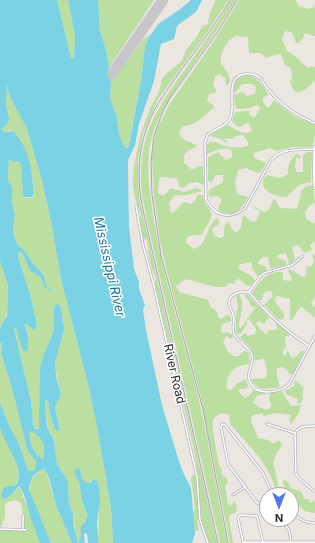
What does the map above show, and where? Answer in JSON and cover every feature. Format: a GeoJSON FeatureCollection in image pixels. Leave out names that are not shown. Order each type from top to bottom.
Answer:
{"type":"FeatureCollection","features":[{"type":"Feature","properties":{"kind":"street"},"geometry":{"type":"LineString","coordinates":[[315,122],[295,114],[280,103],[260,78],[251,73],[242,74],[234,81],[232,91],[232,114],[230,120],[225,125],[208,134],[205,142],[206,200],[210,208],[223,216],[239,213],[245,208],[271,160],[276,154],[284,151],[315,149],[315,188]]}},
{"type":"Feature","properties":{"kind":"street","name":"River Road"},"geometry":{"type":"LineString","coordinates":[[136,206],[143,245],[153,282],[197,477],[200,520],[208,543]]}},
{"type":"Feature","properties":{"kind":"street"},"geometry":{"type":"LineString","coordinates":[[249,292],[264,273],[292,265],[303,256]]}},
{"type":"Feature","properties":{"kind":"street"},"geometry":{"type":"LineString","coordinates":[[309,346],[291,335],[249,292],[243,291],[234,294],[230,299],[229,304],[234,318],[233,332],[252,355],[253,361],[248,376],[250,383],[254,387],[264,392],[280,390],[289,384],[315,336]]}},
{"type":"Feature","properties":{"kind":"street"},"geometry":{"type":"LineString","coordinates":[[259,503],[257,503],[228,464],[221,427],[222,424],[225,425],[264,473],[269,487]]}},
{"type":"Feature","properties":{"kind":"street"},"geometry":{"type":"LineString","coordinates":[[267,424],[295,433]]}},
{"type":"Feature","properties":{"kind":"street"},"geometry":{"type":"LineString","coordinates":[[315,426],[303,426],[295,433],[296,474],[315,492]]}},
{"type":"Feature","properties":{"kind":"street"},"geometry":{"type":"LineString","coordinates":[[233,495],[245,487]]}},
{"type":"Feature","properties":{"kind":"street"},"geometry":{"type":"LineString","coordinates":[[0,529],[24,530],[23,515]]}},
{"type":"Feature","properties":{"kind":"street"},"geometry":{"type":"LineString","coordinates":[[263,542],[257,516],[238,516],[243,542],[263,542],[291,542],[315,542]]}},
{"type":"Feature","properties":{"kind":"street"},"geometry":{"type":"LineString","coordinates":[[299,517],[304,521],[315,523]]}},
{"type":"Feature","properties":{"kind":"street"},"geometry":{"type":"LineString","coordinates":[[287,527],[289,530],[291,542]]}},
{"type":"Feature","properties":{"kind":"green space"},"geometry":{"type":"Polygon","coordinates":[[[57,0],[68,0],[75,36],[74,59],[71,59],[57,0]]]}},
{"type":"Feature","properties":{"kind":"green space"},"geometry":{"type":"Polygon","coordinates":[[[98,0],[154,0],[108,69],[105,47],[100,30],[98,0]]]}},
{"type":"Feature","properties":{"kind":"green space"},"geometry":{"type":"Polygon","coordinates":[[[216,0],[228,0],[206,34],[158,99],[143,133],[138,161],[140,202],[217,543],[209,543],[202,521],[194,450],[155,285],[156,278],[151,264],[147,240],[143,238],[140,219],[141,215],[135,198],[133,184],[134,167],[140,136],[151,106],[159,92],[162,79],[182,61],[186,50],[196,38],[203,25],[205,26],[208,24],[210,13],[216,0]]]}},
{"type":"Feature","properties":{"kind":"green space"},"geometry":{"type":"Polygon","coordinates":[[[231,0],[236,0],[172,94],[159,117],[149,149],[148,167],[151,201],[159,250],[197,392],[213,468],[227,543],[220,543],[147,219],[141,176],[145,143],[155,116],[170,90],[231,0]]]}},
{"type":"Feature","properties":{"kind":"green space"},"geometry":{"type":"Polygon","coordinates":[[[239,0],[296,0],[298,6],[308,9],[314,7],[315,3],[315,36],[305,33],[299,43],[296,43],[292,33],[287,31],[284,33],[282,40],[287,51],[293,54],[308,68],[313,66],[315,68],[315,80],[303,91],[294,91],[290,82],[292,78],[291,68],[285,65],[281,54],[267,58],[260,53],[249,53],[248,37],[235,36],[224,47],[220,62],[228,73],[230,81],[229,84],[226,85],[225,78],[220,74],[215,76],[213,85],[217,92],[209,94],[207,101],[213,105],[214,108],[196,122],[183,126],[179,132],[184,140],[197,146],[185,153],[184,163],[191,169],[198,166],[203,166],[204,185],[197,182],[190,183],[183,188],[179,186],[178,180],[175,178],[161,177],[159,179],[158,193],[163,196],[171,188],[184,192],[196,188],[202,190],[185,195],[175,195],[169,203],[171,213],[173,213],[184,202],[191,204],[196,200],[197,195],[203,195],[203,198],[212,214],[201,235],[187,237],[186,243],[194,249],[199,247],[205,239],[213,221],[217,218],[220,222],[212,230],[215,236],[220,238],[224,236],[225,224],[229,222],[234,231],[237,232],[241,228],[243,215],[252,222],[256,221],[260,211],[255,209],[254,206],[263,212],[266,212],[275,199],[280,208],[297,209],[302,190],[306,186],[313,185],[315,203],[310,205],[305,212],[306,219],[315,224],[315,241],[310,245],[312,250],[303,252],[297,245],[292,247],[295,259],[289,264],[286,253],[278,255],[277,258],[286,261],[285,266],[270,268],[268,257],[264,257],[258,264],[265,266],[267,270],[258,276],[252,269],[252,262],[240,264],[238,268],[251,276],[255,281],[251,286],[246,285],[239,279],[235,281],[235,284],[229,283],[225,287],[215,287],[186,279],[176,286],[179,292],[208,300],[211,308],[216,311],[219,319],[228,314],[231,321],[222,324],[221,331],[223,333],[228,332],[233,338],[232,339],[226,336],[223,342],[228,352],[233,356],[238,356],[244,351],[248,352],[250,361],[249,364],[237,367],[232,371],[227,381],[227,389],[231,390],[245,379],[249,387],[239,389],[239,392],[245,398],[251,394],[253,390],[266,394],[257,396],[253,402],[259,407],[267,410],[271,407],[269,399],[271,393],[282,391],[291,406],[301,405],[299,413],[291,424],[289,418],[291,415],[287,414],[274,413],[264,416],[262,413],[251,417],[258,438],[268,440],[274,444],[279,440],[282,445],[274,460],[278,487],[275,487],[268,470],[250,446],[230,424],[229,415],[222,413],[216,416],[214,420],[213,429],[219,465],[223,476],[226,477],[228,483],[225,486],[228,504],[232,505],[234,501],[237,506],[236,512],[230,515],[229,519],[233,543],[230,543],[201,397],[166,268],[160,240],[154,197],[152,157],[156,131],[169,105],[214,41],[239,0]]]}},
{"type":"Feature","properties":{"kind":"green space"},"geometry":{"type":"Polygon","coordinates":[[[150,35],[145,47],[141,81],[128,148],[126,148],[119,134],[117,117],[110,98],[111,80],[127,62],[141,42],[150,35]]]}},
{"type":"Feature","properties":{"kind":"green space"},"geometry":{"type":"Polygon","coordinates":[[[250,75],[259,81],[268,95],[263,98],[263,103],[265,105],[269,108],[274,100],[294,116],[315,125],[315,136],[312,147],[292,147],[276,151],[270,148],[254,153],[254,158],[266,163],[261,172],[257,173],[246,168],[238,170],[235,182],[237,194],[248,197],[239,209],[232,213],[228,213],[218,210],[222,199],[217,196],[211,197],[208,195],[210,189],[223,182],[223,175],[215,175],[212,182],[208,181],[208,157],[218,152],[226,160],[232,157],[232,152],[230,149],[224,149],[207,154],[207,145],[209,142],[217,142],[231,147],[248,146],[248,142],[243,135],[236,136],[233,139],[224,139],[227,143],[210,136],[214,131],[228,125],[242,133],[252,131],[248,122],[238,127],[232,121],[235,112],[250,111],[249,115],[255,117],[260,109],[259,106],[256,105],[251,108],[237,109],[235,106],[234,95],[242,92],[247,96],[255,94],[256,87],[253,84],[242,84],[236,92],[234,92],[236,81],[240,77],[250,75]]]}},
{"type":"Feature","properties":{"kind":"green space"},"geometry":{"type":"Polygon","coordinates":[[[7,84],[10,97],[27,129],[41,177],[51,221],[61,279],[90,392],[98,432],[111,508],[113,543],[98,543],[99,486],[96,480],[85,483],[78,468],[75,474],[79,482],[87,518],[81,529],[80,542],[77,542],[73,514],[69,504],[68,481],[57,464],[54,440],[48,428],[45,403],[46,399],[48,401],[54,425],[58,431],[60,429],[55,408],[61,394],[55,367],[57,351],[63,333],[63,320],[60,305],[56,305],[54,308],[54,330],[43,356],[40,368],[40,428],[36,429],[33,425],[31,401],[14,329],[16,328],[22,349],[28,348],[28,337],[25,325],[26,324],[34,330],[37,329],[37,325],[18,252],[23,254],[30,270],[40,276],[45,288],[55,292],[47,287],[43,274],[33,264],[25,251],[17,244],[15,239],[13,227],[15,213],[12,203],[12,187],[8,179],[9,160],[14,162],[18,161],[21,164],[23,197],[31,198],[34,196],[31,168],[23,146],[12,130],[4,132],[1,130],[8,123],[6,104],[7,84]]]}},
{"type":"Feature","properties":{"kind":"green space"},"geometry":{"type":"Polygon","coordinates":[[[307,152],[311,152],[312,154],[311,182],[300,185],[287,197],[277,196],[264,188],[263,184],[267,175],[280,178],[288,174],[290,163],[297,154],[301,156],[300,159],[296,158],[295,168],[297,172],[303,172],[303,155],[307,152]]]}},
{"type":"Feature","properties":{"kind":"green space"},"geometry":{"type":"Polygon","coordinates":[[[315,253],[315,297],[311,303],[315,308],[315,318],[300,307],[292,320],[290,320],[290,299],[277,296],[274,300],[284,314],[284,318],[280,320],[278,319],[264,305],[273,296],[271,291],[264,293],[262,300],[259,300],[252,293],[264,277],[272,273],[283,272],[283,280],[291,281],[292,279],[288,270],[292,270],[304,277],[307,270],[305,266],[310,267],[313,264],[314,261],[312,256],[315,253]]]}},
{"type":"Feature","properties":{"kind":"green space"},"geometry":{"type":"Polygon","coordinates":[[[0,261],[8,286],[9,303],[0,328],[0,261]]]}},
{"type":"Feature","properties":{"kind":"green space"},"geometry":{"type":"Polygon","coordinates":[[[239,294],[242,307],[239,328],[241,328],[255,308],[250,305],[249,301],[244,295],[247,294],[270,318],[266,320],[264,324],[259,321],[256,323],[260,329],[267,335],[268,330],[276,330],[277,323],[289,334],[289,336],[285,336],[286,347],[283,351],[283,355],[285,355],[288,350],[291,358],[296,357],[301,351],[304,352],[293,374],[289,374],[287,370],[282,367],[277,368],[278,388],[260,389],[251,381],[251,379],[266,378],[267,371],[264,359],[255,360],[250,348],[240,337],[245,333],[248,336],[255,334],[256,329],[249,319],[247,321],[247,325],[240,334],[236,333],[236,313],[238,308],[236,296],[239,294]]]}},
{"type":"Feature","properties":{"kind":"green space"},"geometry":{"type":"Polygon","coordinates":[[[0,343],[2,343],[1,353],[12,388],[27,449],[37,461],[36,468],[32,471],[28,470],[19,444],[8,423],[0,402],[0,343]]]}},
{"type":"Feature","properties":{"kind":"green space"},"geometry":{"type":"Polygon","coordinates":[[[295,380],[304,388],[302,402],[298,404],[298,399],[287,395],[285,391],[294,386],[295,380]]]}},
{"type":"Feature","properties":{"kind":"green space"},"geometry":{"type":"Polygon","coordinates":[[[0,427],[14,456],[18,473],[16,485],[11,485],[3,490],[2,498],[4,499],[10,496],[17,487],[20,488],[40,543],[0,543],[0,530],[26,531],[27,529],[24,528],[21,503],[16,500],[5,504],[5,516],[0,528],[0,427]]]}},
{"type":"Feature","properties":{"kind":"green space"},"geometry":{"type":"Polygon","coordinates":[[[30,431],[41,438],[44,446],[43,459],[36,454],[32,447],[30,431]]]}},
{"type":"Feature","properties":{"kind":"green space"},"geometry":{"type":"Polygon","coordinates":[[[42,469],[46,471],[56,505],[72,543],[51,543],[30,493],[30,485],[32,480],[42,469]]]}},
{"type":"Feature","properties":{"kind":"green space"},"geometry":{"type":"Polygon","coordinates":[[[193,475],[196,477],[199,518],[197,521],[199,530],[196,531],[193,519],[195,508],[191,478],[193,475]]]}},
{"type":"Feature","properties":{"kind":"green space"},"geometry":{"type":"Polygon","coordinates":[[[284,480],[287,481],[290,487],[284,487],[284,480]]]}},
{"type":"Feature","properties":{"kind":"green space"},"geometry":{"type":"Polygon","coordinates":[[[299,491],[302,492],[304,499],[308,499],[311,503],[315,499],[315,513],[305,511],[299,505],[299,491]]]}},
{"type":"Feature","properties":{"kind":"water","name":"Mississippi River"},"geometry":{"type":"Polygon","coordinates":[[[0,0],[57,0],[71,58],[74,59],[75,36],[68,0],[98,0],[100,30],[105,47],[111,80],[110,98],[117,117],[119,134],[124,146],[128,148],[141,81],[145,47],[148,39],[158,24],[191,0],[202,0],[196,12],[177,26],[174,39],[161,44],[154,81],[139,124],[135,145],[128,160],[129,226],[134,269],[145,305],[143,310],[146,330],[162,405],[182,470],[191,488],[195,534],[192,543],[113,543],[111,508],[98,432],[90,392],[61,279],[51,221],[41,177],[27,129],[10,97],[7,84],[6,104],[9,119],[8,123],[1,130],[5,132],[13,131],[22,143],[30,164],[34,192],[32,197],[23,197],[21,164],[18,161],[14,162],[9,160],[8,179],[12,187],[12,203],[15,213],[13,227],[15,239],[17,244],[25,251],[33,264],[43,274],[47,287],[55,292],[45,288],[40,276],[30,271],[23,254],[18,252],[37,325],[36,329],[34,330],[26,324],[25,325],[28,337],[28,350],[26,352],[22,349],[16,328],[14,329],[31,401],[33,424],[35,429],[39,429],[40,368],[43,356],[54,330],[54,308],[59,304],[61,308],[64,329],[55,363],[56,376],[61,394],[55,408],[60,430],[57,431],[55,429],[50,414],[48,401],[46,399],[45,402],[47,426],[54,440],[57,464],[68,481],[69,504],[73,514],[74,527],[78,543],[72,543],[56,505],[45,469],[36,473],[30,482],[29,489],[51,543],[40,543],[20,487],[17,487],[8,497],[4,499],[2,498],[2,491],[5,487],[16,485],[19,479],[19,472],[17,464],[0,427],[0,402],[8,423],[19,444],[28,470],[34,470],[36,467],[36,461],[27,449],[12,388],[1,353],[2,343],[0,343],[0,328],[7,315],[8,286],[0,261],[0,0]],[[30,431],[32,447],[36,454],[43,459],[44,446],[41,439],[30,431]]]}},
{"type":"Feature","properties":{"kind":"water"},"geometry":{"type":"Polygon","coordinates":[[[77,468],[80,469],[82,478],[86,483],[90,483],[94,479],[96,480],[100,490],[97,524],[98,543],[88,543],[86,533],[84,534],[85,543],[78,543],[80,541],[81,526],[86,521],[87,515],[82,501],[79,482],[75,474],[75,470],[77,468]]]}},
{"type":"Feature","properties":{"kind":"runway"},"geometry":{"type":"LineString","coordinates":[[112,74],[163,0]]}},
{"type":"Feature","properties":{"kind":"railway"},"geometry":{"type":"LineString","coordinates":[[218,543],[143,210],[139,166],[145,133],[155,109],[230,0]]}},
{"type":"Feature","properties":{"kind":"railway"},"geometry":{"type":"LineString","coordinates":[[228,543],[203,409],[161,256],[152,195],[151,162],[154,136],[162,113],[170,98],[217,33],[237,0]]}}]}
